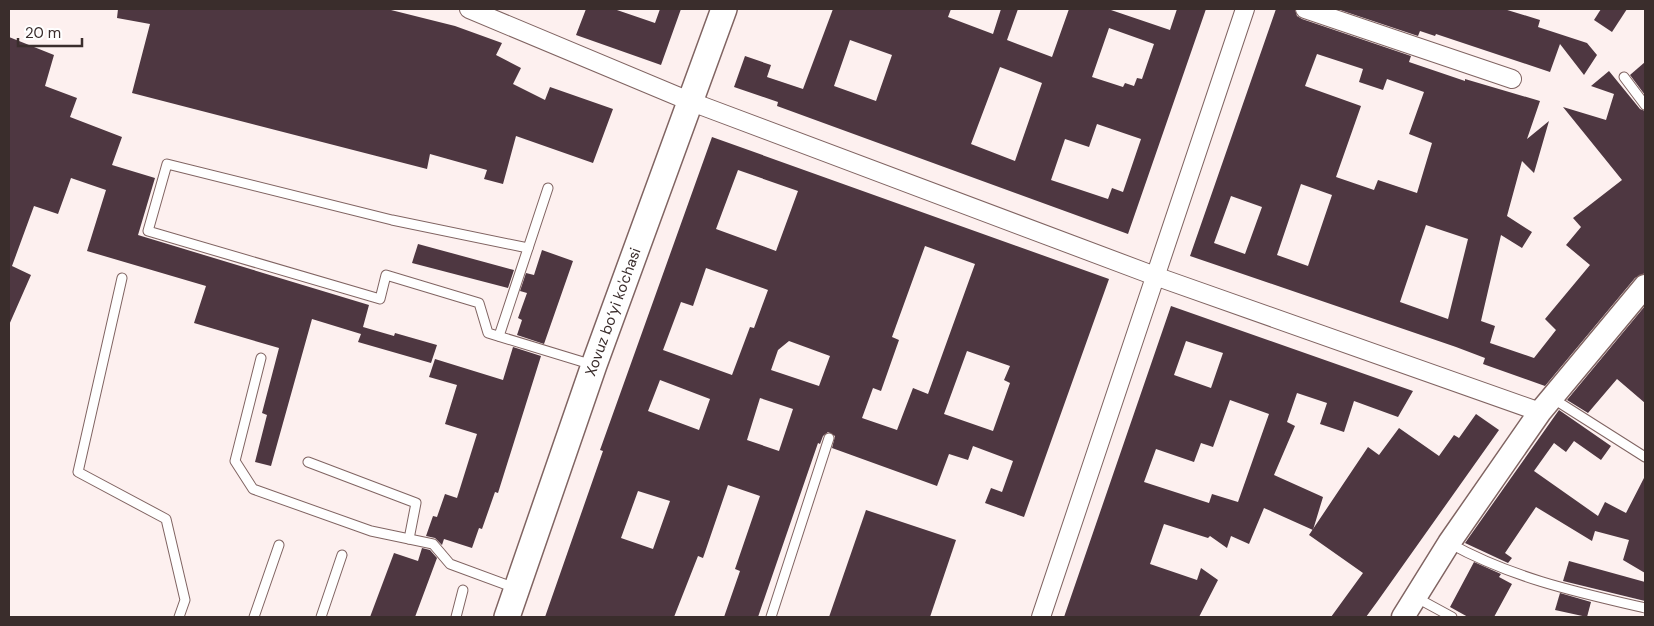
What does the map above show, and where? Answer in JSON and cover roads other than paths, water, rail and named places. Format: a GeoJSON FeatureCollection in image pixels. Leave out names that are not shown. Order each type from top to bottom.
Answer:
{"type":"FeatureCollection","features":[{"type":"Feature","properties":{"kind":"main road","name":"Xovuz bo‘yi ko'chasi"},"geometry":{"type":"LineString","coordinates":[[508,617],[594,365],[724,9]]}},
{"type":"Feature","properties":{"kind":"street"},"geometry":{"type":"LineString","coordinates":[[469,9],[689,101],[1155,276],[1546,405]]}},
{"type":"Feature","properties":{"kind":"street"},"geometry":{"type":"LineString","coordinates":[[1041,617],[1244,9]]}},
{"type":"Feature","properties":{"kind":"street"},"geometry":{"type":"LineString","coordinates":[[1305,9],[1512,79]]}},
{"type":"Feature","properties":{"kind":"street"},"geometry":{"type":"LineString","coordinates":[[1403,617],[1417,598],[1449,543],[1546,405],[1645,286]]}},
{"type":"Feature","properties":{"kind":"lane"},"geometry":{"type":"LineString","coordinates":[[1624,77],[1645,105]]}},
{"type":"Feature","properties":{"kind":"lane"},"geometry":{"type":"LineString","coordinates":[[528,248],[392,220],[167,164],[148,231],[380,299],[386,275],[479,303],[488,333],[594,365]]}},
{"type":"Feature","properties":{"kind":"lane"},"geometry":{"type":"LineString","coordinates":[[499,336],[548,188]]}},
{"type":"Feature","properties":{"kind":"lane"},"geometry":{"type":"LineString","coordinates":[[122,278],[78,472],[166,518],[185,600],[179,617]]}},
{"type":"Feature","properties":{"kind":"lane"},"geometry":{"type":"LineString","coordinates":[[261,358],[235,461],[253,489],[371,531],[433,544],[450,564],[517,589]]}},
{"type":"Feature","properties":{"kind":"lane"},"geometry":{"type":"LineString","coordinates":[[1546,405],[1645,457]]}},
{"type":"Feature","properties":{"kind":"lane"},"geometry":{"type":"LineString","coordinates":[[771,617],[829,438]]}},
{"type":"Feature","properties":{"kind":"lane"},"geometry":{"type":"LineString","coordinates":[[308,462],[416,503],[409,539]]}},
{"type":"Feature","properties":{"kind":"lane"},"geometry":{"type":"LineString","coordinates":[[1449,543],[1484,562],[1528,578],[1645,608]]}},
{"type":"Feature","properties":{"kind":"lane"},"geometry":{"type":"LineString","coordinates":[[254,617],[279,545]]}},
{"type":"Feature","properties":{"kind":"lane"},"geometry":{"type":"LineString","coordinates":[[321,617],[342,555]]}},
{"type":"Feature","properties":{"kind":"lane"},"geometry":{"type":"LineString","coordinates":[[456,617],[463,590]]}},
{"type":"Feature","properties":{"kind":"lane"},"geometry":{"type":"LineString","coordinates":[[1417,598],[1452,617]]}}]}
